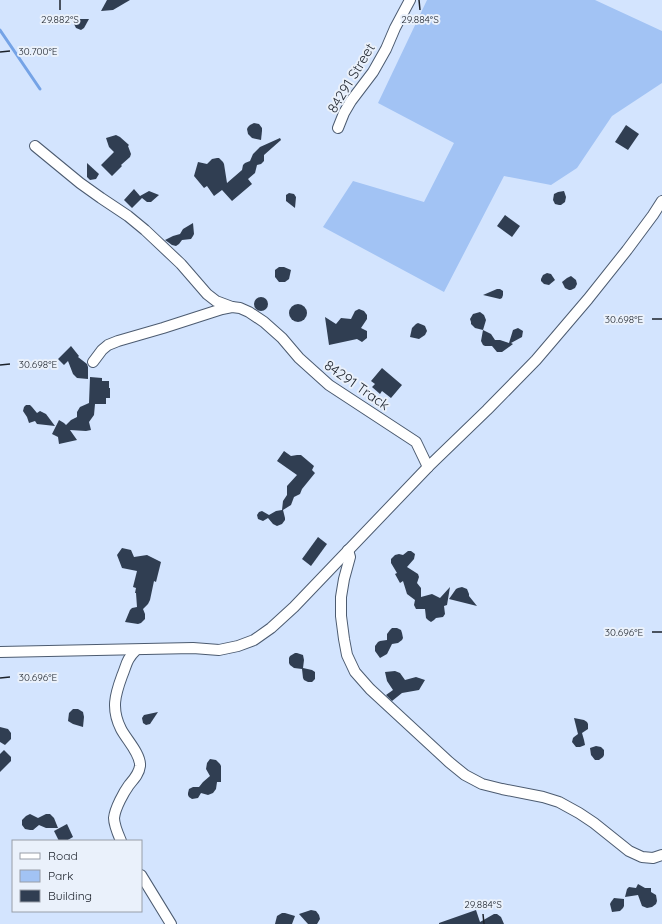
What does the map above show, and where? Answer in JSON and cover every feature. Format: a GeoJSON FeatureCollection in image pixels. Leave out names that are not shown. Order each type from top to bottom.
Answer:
{"type":"FeatureCollection","features":[{"type":"Feature","properties":{"kind":"street","name":"84291 Street"},"geometry":{"type":"LineString","coordinates":[[338,128],[351,101],[373,72],[386,49],[410,0]]}},
{"type":"Feature","properties":{"kind":"street","name":"84291 Track"},"geometry":{"type":"LineString","coordinates":[[35,146],[80,183],[128,216],[145,230],[181,264],[207,294],[216,301],[232,307],[240,308],[264,322],[282,338],[299,358],[329,385],[416,442],[428,467]]}},
{"type":"Feature","properties":{"kind":"street"},"geometry":{"type":"LineString","coordinates":[[0,652],[193,648],[219,650],[238,646],[254,640],[271,628],[294,607],[428,467],[536,360],[588,299],[653,215],[662,201]]}},
{"type":"Feature","properties":{"kind":"street"},"geometry":{"type":"LineString","coordinates":[[93,362],[102,350],[108,345],[118,341],[164,328],[209,312],[232,307]]}},
{"type":"Feature","properties":{"kind":"street"},"geometry":{"type":"LineString","coordinates":[[348,550],[350,557],[341,597],[341,616],[344,639],[347,655],[355,672],[370,689],[465,775],[482,784],[543,797],[559,802],[594,823],[629,851],[642,857],[653,858],[662,855]]}},
{"type":"Feature","properties":{"kind":"street"},"geometry":{"type":"LineString","coordinates":[[121,840],[114,818],[119,802],[125,790],[139,771],[140,764],[138,756],[121,729],[116,718],[114,707],[119,682],[129,657],[136,650]]}},
{"type":"Feature","properties":{"kind":"street"},"geometry":{"type":"LineString","coordinates":[[142,877],[171,924]]}},
{"type":"Feature","properties":{"kind":"green space"},"geometry":{"type":"Polygon","coordinates":[[[427,0],[595,0],[662,31],[662,83],[612,116],[577,168],[551,185],[504,176],[444,292],[323,227],[353,181],[424,202],[454,143],[378,103],[427,0]]]}},
{"type":"Feature","properties":{"kind":"building"},"geometry":{"type":"Polygon","coordinates":[[[107,0],[130,0],[113,10],[101,11],[107,0]]]}},
{"type":"Feature","properties":{"kind":"building"},"geometry":{"type":"Polygon","coordinates":[[[89,19],[84,28],[81,30],[76,28],[72,20],[89,19]]]}},
{"type":"Feature","properties":{"kind":"building"},"geometry":{"type":"Polygon","coordinates":[[[254,123],[259,124],[262,128],[261,140],[252,138],[248,134],[248,127],[254,123]]]}},
{"type":"Feature","properties":{"kind":"building"},"geometry":{"type":"Polygon","coordinates":[[[626,125],[639,134],[628,150],[615,142],[626,125]]]}},
{"type":"Feature","properties":{"kind":"building"},"geometry":{"type":"Polygon","coordinates":[[[116,135],[129,145],[131,154],[130,157],[112,176],[101,165],[114,152],[109,147],[106,138],[116,135]]]}},
{"type":"Feature","properties":{"kind":"building"},"geometry":{"type":"Polygon","coordinates":[[[280,138],[281,140],[264,155],[264,161],[257,165],[255,173],[248,179],[252,184],[232,201],[222,190],[214,196],[207,186],[204,188],[194,176],[198,162],[207,164],[212,159],[219,158],[224,164],[227,183],[242,170],[243,165],[250,161],[253,154],[260,147],[280,138]]]}},
{"type":"Feature","properties":{"kind":"building"},"geometry":{"type":"Polygon","coordinates":[[[87,163],[99,174],[96,179],[90,180],[87,177],[87,163]]]}},
{"type":"Feature","properties":{"kind":"building"},"geometry":{"type":"Polygon","coordinates":[[[134,189],[140,196],[149,191],[159,195],[151,202],[147,202],[142,198],[132,208],[124,200],[134,189]]]}},
{"type":"Feature","properties":{"kind":"building"},"geometry":{"type":"Polygon","coordinates":[[[564,191],[566,197],[565,202],[561,205],[555,204],[553,200],[554,194],[564,191]]]}},
{"type":"Feature","properties":{"kind":"building"},"geometry":{"type":"Polygon","coordinates":[[[289,193],[294,194],[296,197],[295,208],[286,201],[286,195],[289,193]]]}},
{"type":"Feature","properties":{"kind":"building"},"geometry":{"type":"Polygon","coordinates":[[[505,215],[520,226],[512,237],[497,226],[505,215]]]}},
{"type":"Feature","properties":{"kind":"building"},"geometry":{"type":"Polygon","coordinates":[[[193,223],[194,234],[191,239],[182,240],[176,246],[165,240],[180,234],[183,229],[193,223]]]}},
{"type":"Feature","properties":{"kind":"building"},"geometry":{"type":"Polygon","coordinates":[[[279,267],[284,267],[291,270],[289,279],[285,282],[279,282],[275,277],[275,270],[279,267]]]}},
{"type":"Feature","properties":{"kind":"building"},"geometry":{"type":"Polygon","coordinates":[[[547,273],[551,274],[555,280],[549,285],[544,284],[541,281],[543,275],[547,273]]]}},
{"type":"Feature","properties":{"kind":"building"},"geometry":{"type":"Polygon","coordinates":[[[571,276],[576,280],[577,284],[575,288],[569,290],[565,288],[562,282],[571,276]]]}},
{"type":"Feature","properties":{"kind":"building"},"geometry":{"type":"Polygon","coordinates":[[[497,289],[503,291],[502,298],[500,299],[483,295],[497,289]]]}},
{"type":"Feature","properties":{"kind":"building"},"geometry":{"type":"Polygon","coordinates":[[[261,297],[266,299],[268,304],[266,309],[261,311],[256,309],[254,304],[256,299],[261,297]]]}},
{"type":"Feature","properties":{"kind":"building"},"geometry":{"type":"Polygon","coordinates":[[[298,304],[304,307],[307,313],[304,319],[298,322],[292,319],[289,313],[292,307],[298,304]]]}},
{"type":"Feature","properties":{"kind":"building"},"geometry":{"type":"Polygon","coordinates":[[[359,309],[364,311],[367,315],[367,319],[361,328],[367,331],[367,338],[362,342],[357,339],[329,345],[325,317],[336,324],[341,318],[351,319],[355,311],[359,309]]]}},
{"type":"Feature","properties":{"kind":"building"},"geometry":{"type":"Polygon","coordinates":[[[480,312],[484,315],[486,320],[483,330],[475,328],[471,324],[470,319],[473,314],[480,312]]]}},
{"type":"Feature","properties":{"kind":"building"},"geometry":{"type":"Polygon","coordinates":[[[418,323],[425,326],[427,331],[425,335],[419,339],[410,337],[412,328],[418,323]]]}},
{"type":"Feature","properties":{"kind":"building"},"geometry":{"type":"Polygon","coordinates":[[[518,328],[523,331],[522,337],[511,343],[513,344],[502,352],[497,352],[492,346],[483,345],[481,341],[483,330],[491,334],[495,340],[509,343],[513,330],[518,328]]]}},
{"type":"Feature","properties":{"kind":"building"},"geometry":{"type":"Polygon","coordinates":[[[71,346],[79,356],[78,357],[87,364],[88,379],[77,378],[73,374],[68,361],[64,365],[58,359],[71,346]]]}},
{"type":"Feature","properties":{"kind":"building"},"geometry":{"type":"Polygon","coordinates":[[[382,368],[402,385],[391,398],[382,391],[380,394],[372,387],[375,384],[371,381],[382,368]]]}},
{"type":"Feature","properties":{"kind":"building"},"geometry":{"type":"Polygon","coordinates":[[[90,377],[102,378],[102,381],[109,381],[110,398],[106,398],[106,404],[95,404],[94,415],[89,422],[91,430],[70,430],[77,440],[59,444],[58,437],[52,434],[59,420],[66,425],[77,417],[77,412],[80,407],[89,403],[90,377]]]}},
{"type":"Feature","properties":{"kind":"building"},"geometry":{"type":"Polygon","coordinates":[[[26,405],[30,405],[37,413],[40,411],[46,414],[55,426],[37,424],[35,421],[29,423],[23,411],[26,405]]]}},
{"type":"Feature","properties":{"kind":"building"},"geometry":{"type":"Polygon","coordinates":[[[284,451],[291,456],[301,455],[314,466],[312,470],[315,473],[302,489],[300,494],[294,497],[291,505],[283,510],[285,520],[282,524],[277,526],[268,518],[263,521],[258,519],[257,515],[262,511],[269,515],[276,511],[282,510],[283,501],[287,495],[287,486],[297,475],[277,461],[284,451]]]}},
{"type":"Feature","properties":{"kind":"building"},"geometry":{"type":"Polygon","coordinates":[[[318,537],[327,544],[311,566],[302,559],[318,537]]]}},
{"type":"Feature","properties":{"kind":"building"},"geometry":{"type":"Polygon","coordinates":[[[122,548],[131,550],[134,557],[147,555],[161,562],[156,582],[154,581],[150,600],[143,609],[145,619],[138,624],[125,622],[130,610],[137,607],[135,593],[136,588],[133,587],[137,571],[122,568],[117,555],[122,548]]]}},
{"type":"Feature","properties":{"kind":"building"},"geometry":{"type":"Polygon","coordinates":[[[408,551],[415,554],[414,559],[407,567],[418,574],[419,577],[417,583],[421,588],[421,597],[432,594],[440,598],[450,587],[447,605],[444,606],[445,614],[443,617],[436,618],[431,622],[428,620],[426,618],[425,609],[416,609],[414,605],[415,600],[407,594],[403,581],[400,583],[395,574],[397,573],[391,563],[391,559],[395,555],[403,555],[408,551]]]}},
{"type":"Feature","properties":{"kind":"building"},"geometry":{"type":"Polygon","coordinates":[[[462,587],[467,589],[469,596],[477,606],[449,599],[456,589],[462,587]]]}},
{"type":"Feature","properties":{"kind":"building"},"geometry":{"type":"Polygon","coordinates":[[[392,628],[401,630],[403,638],[398,643],[392,644],[387,654],[380,658],[375,651],[375,646],[380,641],[387,640],[387,634],[392,628]]]}},
{"type":"Feature","properties":{"kind":"building"},"geometry":{"type":"Polygon","coordinates":[[[295,653],[303,655],[303,668],[315,672],[315,679],[312,682],[304,680],[302,669],[294,668],[290,665],[289,658],[295,653]]]}},
{"type":"Feature","properties":{"kind":"building"},"geometry":{"type":"Polygon","coordinates":[[[395,671],[400,673],[405,680],[416,677],[425,680],[419,690],[402,693],[392,701],[386,695],[393,690],[387,681],[385,672],[395,671]]]}},
{"type":"Feature","properties":{"kind":"building"},"geometry":{"type":"Polygon","coordinates":[[[73,709],[78,709],[83,712],[83,727],[68,721],[69,713],[73,709]]]}},
{"type":"Feature","properties":{"kind":"building"},"geometry":{"type":"Polygon","coordinates":[[[158,712],[150,724],[146,725],[143,723],[142,718],[144,715],[158,712]]]}},
{"type":"Feature","properties":{"kind":"building"},"geometry":{"type":"Polygon","coordinates":[[[574,718],[584,720],[588,724],[588,729],[582,733],[585,745],[580,747],[576,747],[572,742],[573,738],[578,734],[574,718]]]}},
{"type":"Feature","properties":{"kind":"building"},"geometry":{"type":"Polygon","coordinates":[[[0,727],[8,729],[11,733],[11,739],[5,745],[0,742],[0,727]]]}},
{"type":"Feature","properties":{"kind":"building"},"geometry":{"type":"Polygon","coordinates":[[[596,746],[601,747],[604,750],[603,757],[599,760],[595,760],[591,755],[590,748],[596,746]]]}},
{"type":"Feature","properties":{"kind":"building"},"geometry":{"type":"Polygon","coordinates":[[[4,750],[11,757],[11,761],[0,772],[0,754],[4,750]]]}},
{"type":"Feature","properties":{"kind":"building"},"geometry":{"type":"Polygon","coordinates":[[[210,759],[216,760],[221,766],[221,782],[217,782],[216,789],[213,793],[208,795],[201,793],[198,798],[192,799],[188,795],[189,789],[199,787],[210,776],[206,769],[207,763],[210,759]]]}},
{"type":"Feature","properties":{"kind":"building"},"geometry":{"type":"Polygon","coordinates":[[[30,814],[38,818],[46,814],[50,814],[54,818],[58,828],[46,828],[39,825],[33,830],[25,829],[22,825],[22,820],[30,814]]]}},
{"type":"Feature","properties":{"kind":"building"},"geometry":{"type":"Polygon","coordinates":[[[67,824],[73,837],[68,840],[58,840],[54,831],[67,824]]]}},
{"type":"Feature","properties":{"kind":"building"},"geometry":{"type":"Polygon","coordinates":[[[638,884],[645,888],[651,888],[651,892],[656,895],[656,904],[652,907],[647,908],[642,906],[638,895],[625,897],[629,887],[636,888],[638,884]]]}},
{"type":"Feature","properties":{"kind":"building"},"geometry":{"type":"Polygon","coordinates":[[[614,898],[624,899],[624,906],[620,911],[612,912],[610,904],[614,898]]]}},
{"type":"Feature","properties":{"kind":"building"},"geometry":{"type":"Polygon","coordinates":[[[311,910],[316,911],[319,915],[320,919],[317,924],[308,924],[299,914],[311,910]]]}},
{"type":"Feature","properties":{"kind":"building"},"geometry":{"type":"Polygon","coordinates":[[[476,910],[480,922],[494,914],[497,914],[501,917],[504,924],[439,924],[439,923],[476,910]]]}},
{"type":"Feature","properties":{"kind":"building"},"geometry":{"type":"Polygon","coordinates":[[[282,913],[295,916],[292,924],[275,924],[277,916],[282,913]]]}},
{"type":"Feature","properties":{"kind":"waterway"},"geometry":{"type":"LineString","coordinates":[[0,30],[40,89]]}}]}
